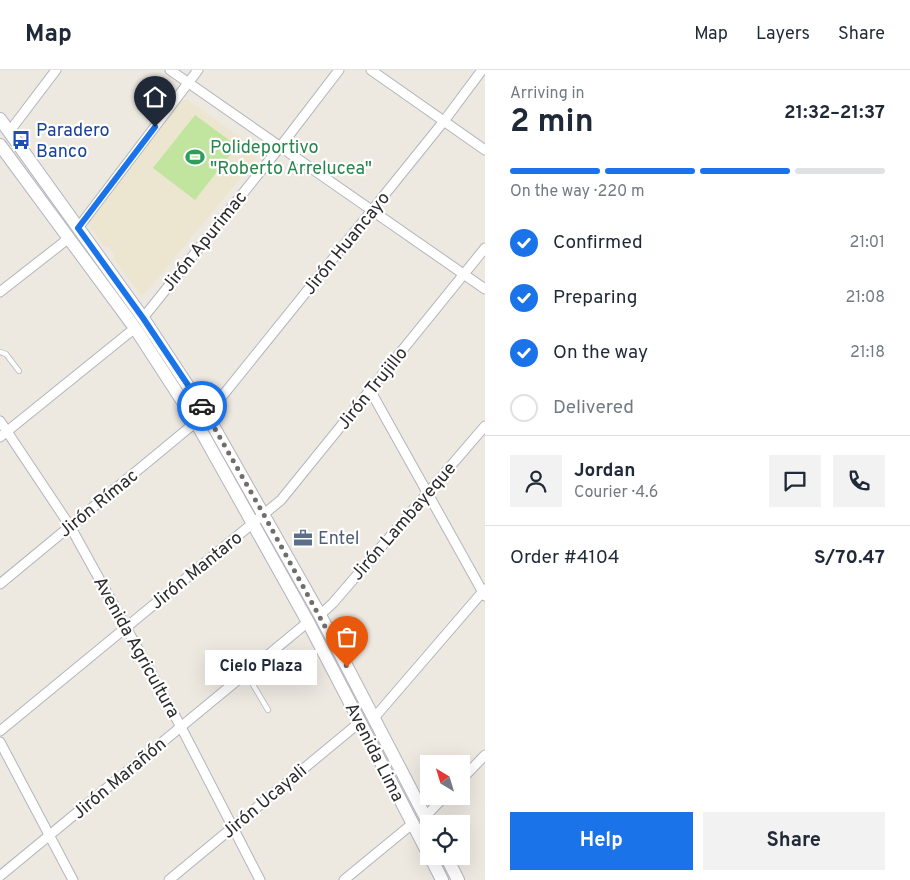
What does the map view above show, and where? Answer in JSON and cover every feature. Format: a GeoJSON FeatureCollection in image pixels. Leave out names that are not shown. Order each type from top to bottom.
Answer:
{"type":"FeatureCollection","features":[{"type":"Feature","properties":{"kind":"main road","name":"Avenida Lima"},"geometry":{"type":"LineString","coordinates":[[0,120],[78,228],[139,323],[308,622],[420,839]]}},
{"type":"Feature","properties":{"kind":"main road","name":"Avenida Lima"},"geometry":{"type":"LineString","coordinates":[[0,146],[69,238],[139,323],[208,415],[320,615],[424,815]]}},
{"type":"Feature","properties":{"kind":"main road","name":"Avenida Lima"},"geometry":{"type":"LineString","coordinates":[[434,865],[442,880]]}},
{"type":"Feature","properties":{"kind":"main road"},"geometry":{"type":"LineString","coordinates":[[450,865],[458,880]]}},
{"type":"Feature","properties":{"kind":"street"},"geometry":{"type":"LineString","coordinates":[[9,132],[56,70]]}},
{"type":"Feature","properties":{"kind":"street"},"geometry":{"type":"LineString","coordinates":[[170,70],[485,289]]}},
{"type":"Feature","properties":{"kind":"street"},"geometry":{"type":"LineString","coordinates":[[78,228],[198,70]]}},
{"type":"Feature","properties":{"kind":"street","name":"Jirón Apurimac"},"geometry":{"type":"LineString","coordinates":[[4,434],[139,323],[339,70]]}},
{"type":"Feature","properties":{"kind":"street"},"geometry":{"type":"LineString","coordinates":[[371,70],[485,150]]}},
{"type":"Feature","properties":{"kind":"street","name":"Jirón Huancayo"},"geometry":{"type":"LineString","coordinates":[[208,415],[444,121],[482,70]]}},
{"type":"Feature","properties":{"kind":"street"},"geometry":{"type":"LineString","coordinates":[[0,292],[69,238]]}},
{"type":"Feature","properties":{"kind":"street","name":"Jirón Trujillo"},"geometry":{"type":"LineString","coordinates":[[253,523],[281,500],[485,248]]}},
{"type":"Feature","properties":{"kind":"street"},"geometry":{"type":"LineString","coordinates":[[370,390],[426,494],[484,592],[374,718]]}},
{"type":"Feature","properties":{"kind":"street","name":"Avenida Agricultura"},"geometry":{"type":"LineString","coordinates":[[0,421],[4,434],[70,526],[181,727],[260,880]]}},
{"type":"Feature","properties":{"kind":"street","name":"Jirón Rímac"},"geometry":{"type":"LineString","coordinates":[[0,584],[196,422]]}},
{"type":"Feature","properties":{"kind":"street","name":"Jirón Lambayeque"},"geometry":{"type":"LineString","coordinates":[[320,615],[333,603],[485,426]]}},
{"type":"Feature","properties":{"kind":"street","name":"Jirón Mantaro"},"geometry":{"type":"LineString","coordinates":[[0,731],[253,523]]}},
{"type":"Feature","properties":{"kind":"street","name":"Jirón Marañón"},"geometry":{"type":"LineString","coordinates":[[0,876],[308,622]]}},
{"type":"Feature","properties":{"kind":"street","name":"Jirón Ucayali"},"geometry":{"type":"LineString","coordinates":[[169,880],[360,722]]}},
{"type":"Feature","properties":{"kind":"street"},"geometry":{"type":"LineString","coordinates":[[0,742],[74,880]]}},
{"type":"Feature","properties":{"kind":"street"},"geometry":{"type":"LineString","coordinates":[[470,771],[485,755]]}},
{"type":"Feature","properties":{"kind":"street"},"geometry":{"type":"LineString","coordinates":[[344,880],[412,824]]}},
{"type":"Feature","properties":{"kind":"lane"},"geometry":{"type":"LineString","coordinates":[[0,352],[6,354],[19,371]]}},
{"type":"Feature","properties":{"kind":"lane"},"geometry":{"type":"LineString","coordinates":[[246,673],[268,710]]}},
{"type":"Feature","properties":{"kind":"shaded area"},"geometry":{"type":"Polygon","coordinates":[[[182,100],[188,100],[258,150],[259,155],[144,295],[140,294],[114,259],[114,254],[109,246],[104,247],[87,220],[182,100]]]}},
{"type":"Feature","properties":{"kind":"green space","name":"Polideportivo \"Roberto Arrelucea\""},"geometry":{"type":"Polygon","coordinates":[[[195,115],[237,146],[195,200],[153,168],[195,115]]]}},
{"type":"Feature","properties":{"kind":"way so far"},"geometry":{"type":"LineString","coordinates":[[202,406],[320,615],[347,667]]}},
{"type":"Feature","properties":{"kind":"place","name":"Paradero Banco"},"geometry":{"type":"Point","coordinates":[21,140]}},
{"type":"Feature","properties":{"kind":"place","name":"Polideportivo \"Roberto Arrelucea\""},"geometry":{"type":"Point","coordinates":[195,157]}},
{"type":"Feature","properties":{"kind":"place","name":"Entel"},"geometry":{"type":"Point","coordinates":[303,538]}},
{"type":"Feature","properties":{"kind":"place","name":"Cielo Plaza"},"geometry":{"type":"Point","coordinates":[347,667]}},
{"type":"Feature","properties":{"kind":"route"},"geometry":{"type":"LineString","coordinates":[[155,127],[78,228],[143,318],[202,406]]}}]}
